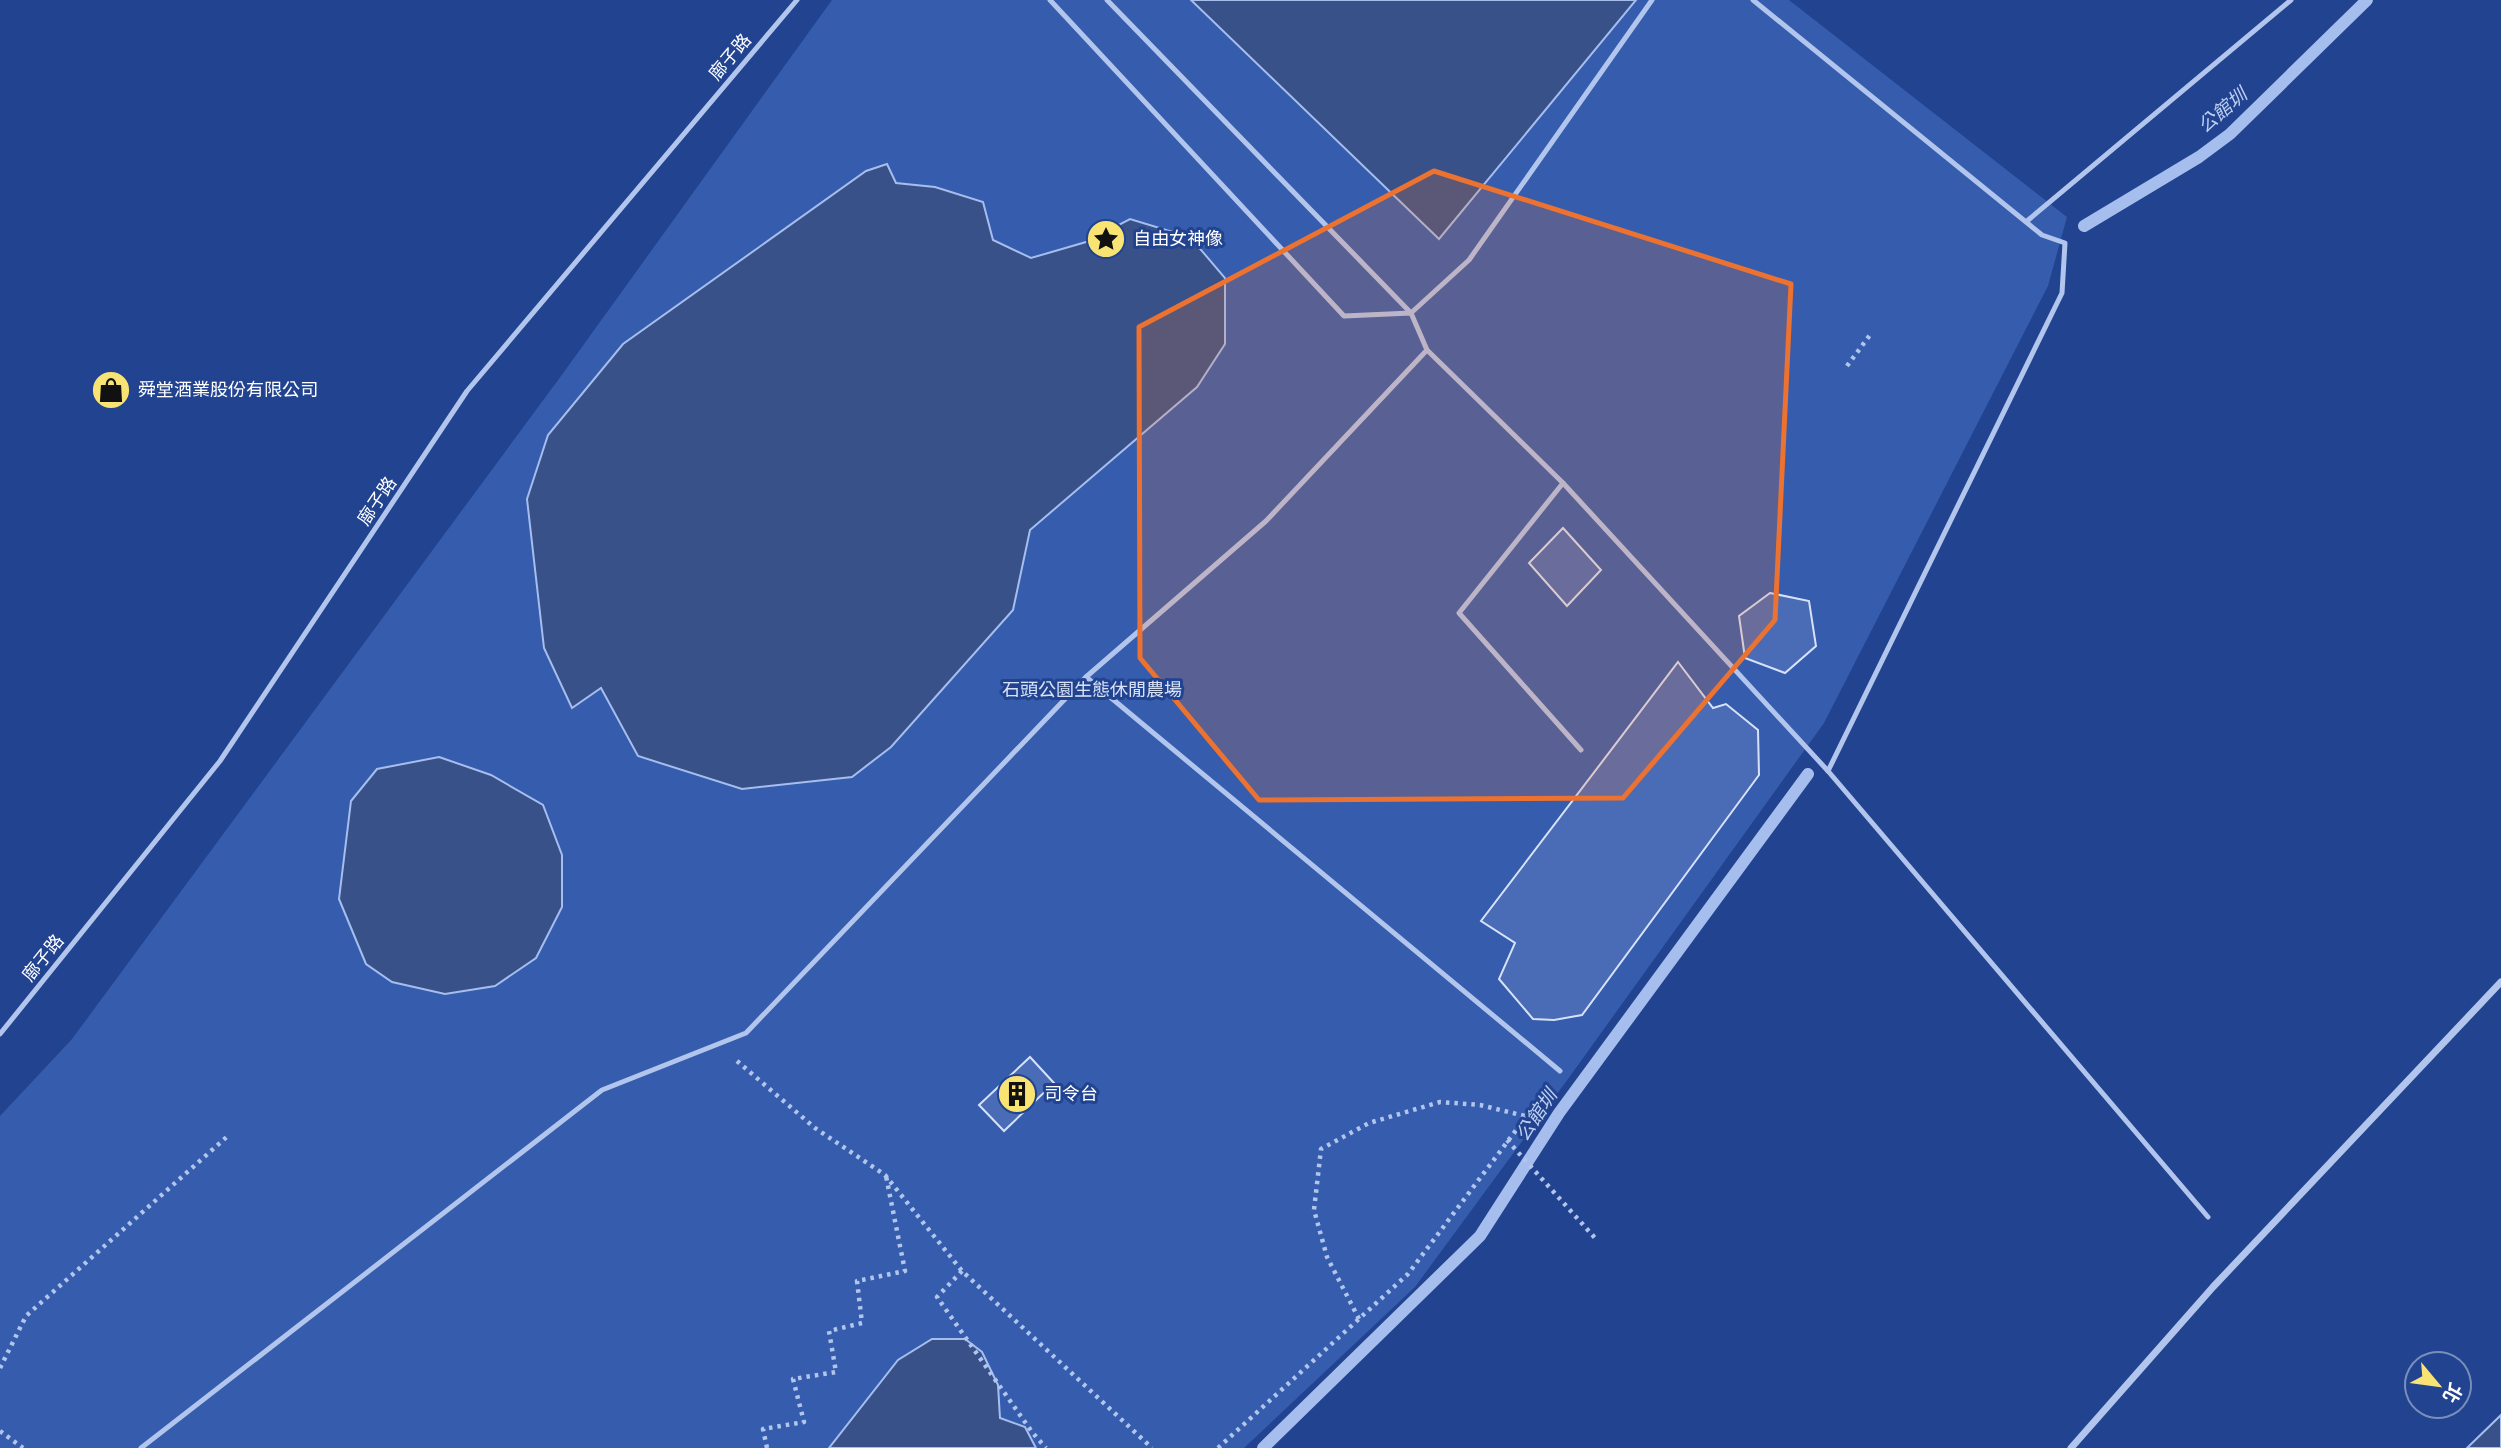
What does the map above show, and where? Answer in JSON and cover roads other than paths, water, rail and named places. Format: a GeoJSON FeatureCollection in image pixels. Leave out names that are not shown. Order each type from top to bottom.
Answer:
{"type":"FeatureCollection","features":[{"type":"Feature","properties":{"kind":"street"},"geometry":{"type":"LineString","coordinates":[[2071,1448],[2213,1287],[2501,982]]}},
{"type":"Feature","properties":{"kind":"lane","name":"廍子路"},"geometry":{"type":"LineString","coordinates":[[0,1034],[220,761],[467,391],[797,0]]}},
{"type":"Feature","properties":{"kind":"lane"},"geometry":{"type":"LineString","coordinates":[[1051,0],[1344,316],[1411,313],[1469,260],[1652,0]]}},
{"type":"Feature","properties":{"kind":"lane"},"geometry":{"type":"LineString","coordinates":[[1107,0],[1411,313],[1427,350],[1563,483],[1828,771],[2208,1217]]}},
{"type":"Feature","properties":{"kind":"lane"},"geometry":{"type":"LineString","coordinates":[[1753,0],[2042,235],[2065,243],[2062,293],[1828,771]]}},
{"type":"Feature","properties":{"kind":"lane"},"geometry":{"type":"LineString","coordinates":[[2027,221],[2291,0]]}},
{"type":"Feature","properties":{"kind":"lane"},"geometry":{"type":"LineString","coordinates":[[141,1448],[602,1090],[746,1033],[1086,677],[1266,522],[1427,350]]}},
{"type":"Feature","properties":{"kind":"lane"},"geometry":{"type":"LineString","coordinates":[[1563,483],[1459,613],[1581,750]]}},
{"type":"Feature","properties":{"kind":"lane"},"geometry":{"type":"LineString","coordinates":[[1086,677],[1560,1071]]}},
{"type":"Feature","properties":{"kind":"waterway","name":"公館圳"},"geometry":{"type":"LineString","coordinates":[[2084,226],[2199,157],[2230,134],[2367,0]]}},
{"type":"Feature","properties":{"kind":"waterway","name":"公館圳"},"geometry":{"type":"LineString","coordinates":[[1263,1448],[1480,1236],[1559,1113],[1808,774]]}},
{"type":"Feature","properties":{"kind":"place","name":"自由女神像"},"geometry":{"type":"Point","coordinates":[1106,239]}},
{"type":"Feature","properties":{"kind":"place","name":"舜堂酒業股份有限公司"},"geometry":{"type":"Point","coordinates":[111,390]}},
{"type":"Feature","properties":{"kind":"place","name":"司令台"},"geometry":{"type":"Point","coordinates":[1017,1094]}},
{"type":"Feature","properties":{"kind":"park label","name":"石頭公園生態休閒農場"},"geometry":{"type":"Point","coordinates":[1092,690]}}]}
